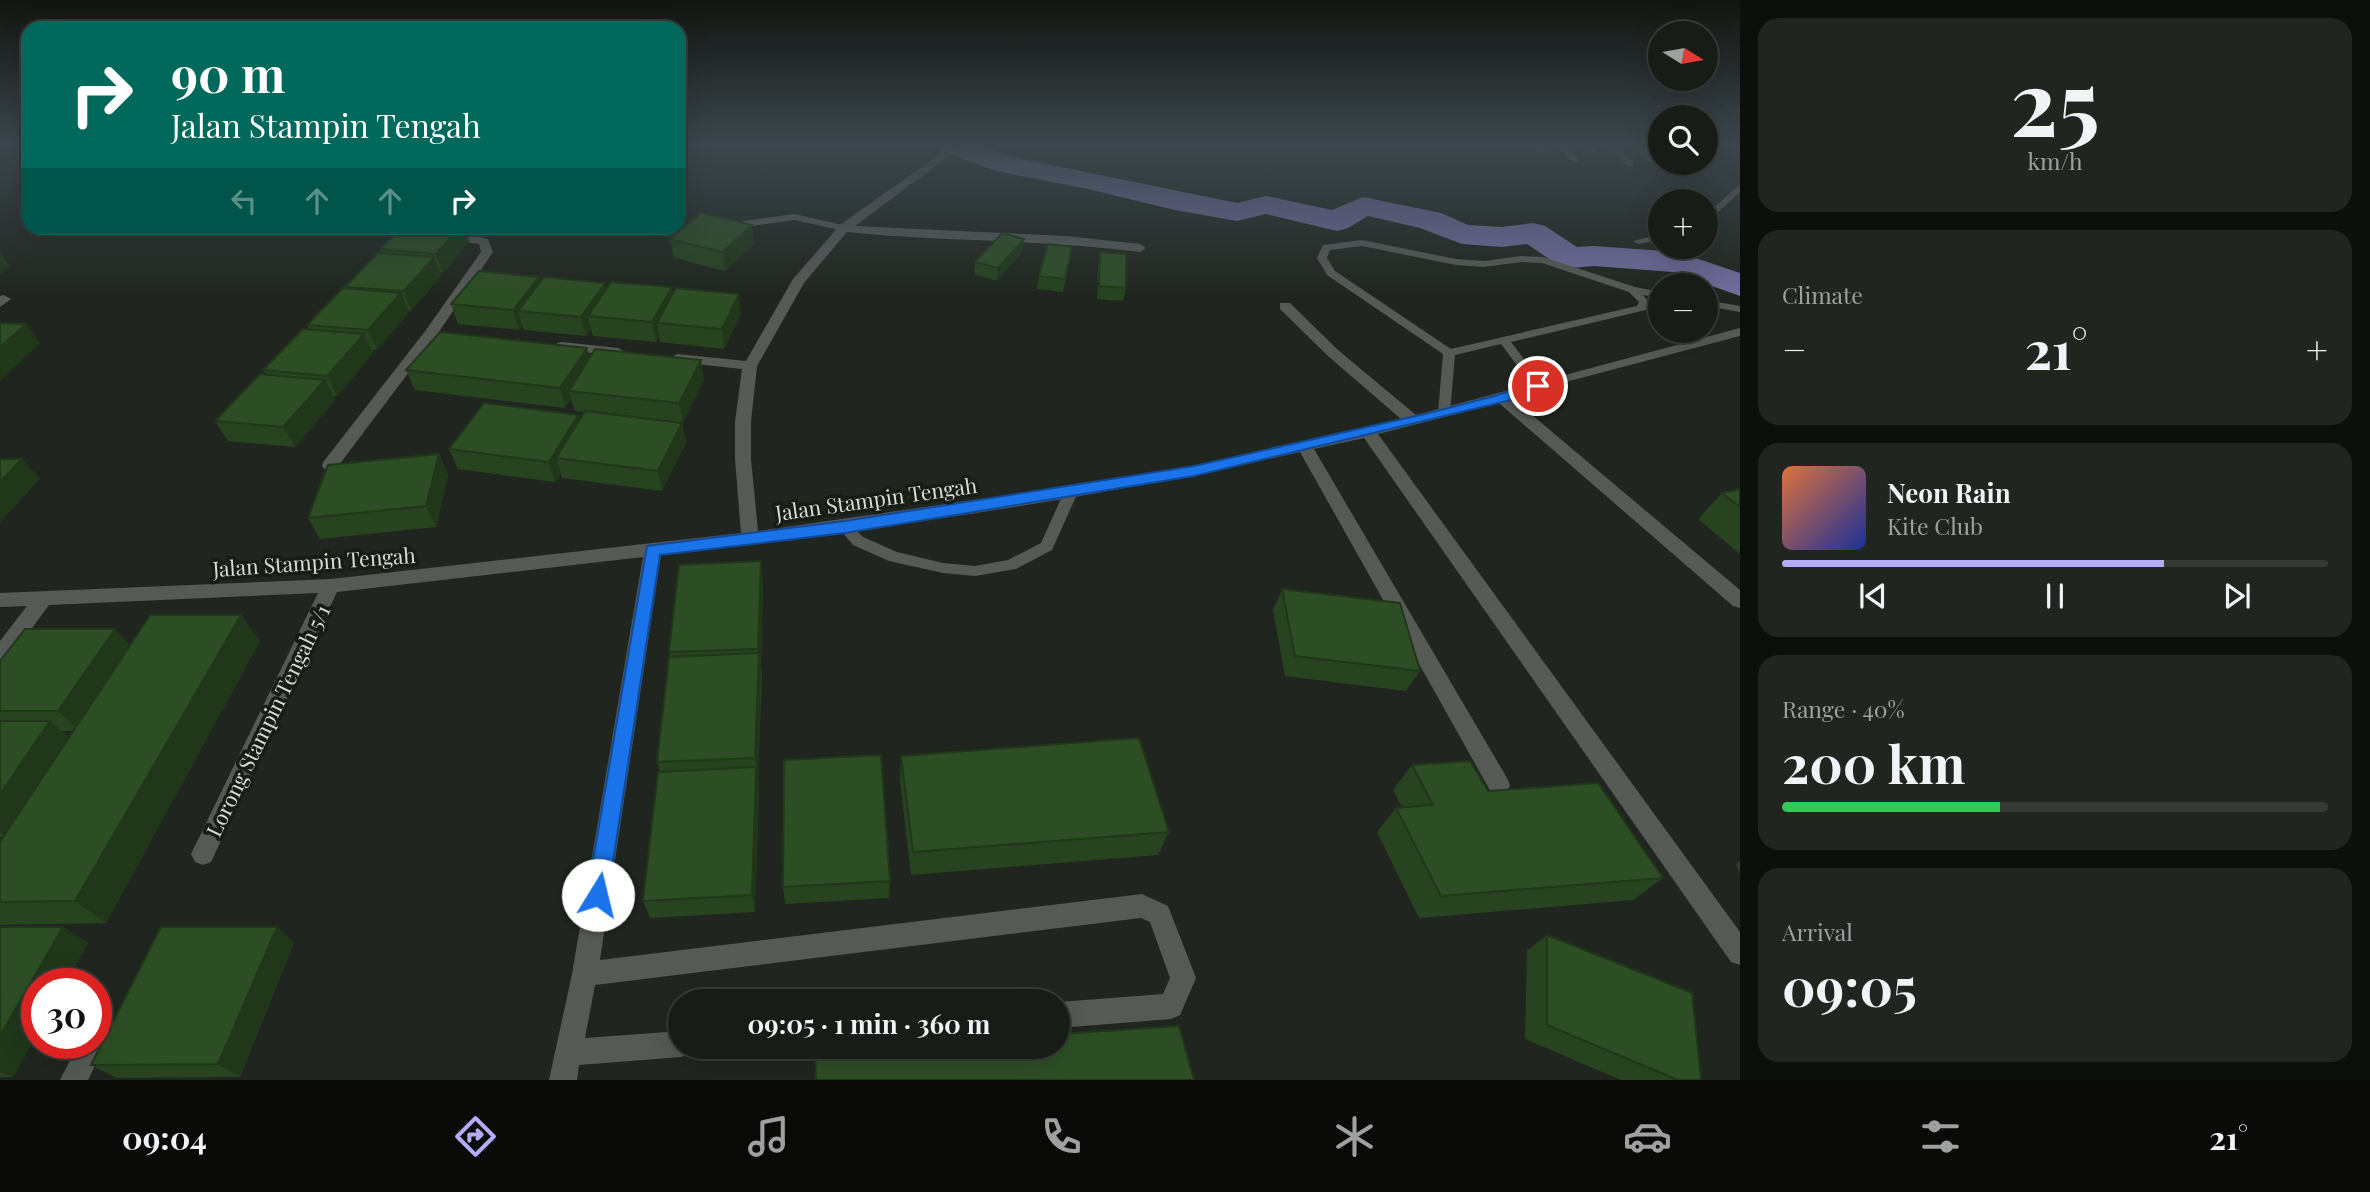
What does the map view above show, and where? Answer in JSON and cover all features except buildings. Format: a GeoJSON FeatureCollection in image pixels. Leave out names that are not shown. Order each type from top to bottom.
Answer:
{"type":"FeatureCollection","features":[{"type":"Feature","properties":{"kind":"street"},"geometry":{"type":"LineString","coordinates":[[750,537],[743,434],[750,366],[798,282],[844,228],[890,194]]}},
{"type":"Feature","properties":{"kind":"street"},"geometry":{"type":"LineString","coordinates":[[844,228],[900,235],[1051,238],[1140,248]]}},
{"type":"Feature","properties":{"kind":"street"},"geometry":{"type":"LineString","coordinates":[[330,464],[438,334],[487,252],[488,246],[484,242],[435,235]]}},
{"type":"Feature","properties":{"kind":"street"},"geometry":{"type":"LineString","coordinates":[[1285,306],[1333,353],[1413,421]]}},
{"type":"Feature","properties":{"kind":"street","name":"Jalan Stampin Tengah"},"geometry":{"type":"LineString","coordinates":[[0,600],[331,586],[845,527],[1194,471],[1413,421],[1740,331]]}},
{"type":"Feature","properties":{"kind":"street"},"geometry":{"type":"LineString","coordinates":[[542,344],[639,354]]}},
{"type":"Feature","properties":{"kind":"street"},"geometry":{"type":"LineString","coordinates":[[667,357],[750,366]]}},
{"type":"Feature","properties":{"kind":"street"},"geometry":{"type":"LineString","coordinates":[[1502,398],[1740,601]]}},
{"type":"Feature","properties":{"kind":"street"},"geometry":{"type":"LineString","coordinates":[[1368,432],[1740,953]]}},
{"type":"Feature","properties":{"kind":"street"},"geometry":{"type":"LineString","coordinates":[[1304,446],[1499,785]]}},
{"type":"Feature","properties":{"kind":"street"},"geometry":{"type":"LineString","coordinates":[[563,1080],[585,974],[653,550]]}},
{"type":"Feature","properties":{"kind":"street","name":"Lorong Stampin Tengah 5/1"},"geometry":{"type":"LineString","coordinates":[[203,854],[331,586]]}},
{"type":"Feature","properties":{"kind":"street"},"geometry":{"type":"LineString","coordinates":[[0,656],[43,599]]}},
{"type":"Feature","properties":{"kind":"street"},"geometry":{"type":"LineString","coordinates":[[585,974],[1142,906],[1159,914],[1183,978],[1171,1006],[1070,1014]]}},
{"type":"Feature","properties":{"kind":"street"},"geometry":{"type":"LineString","coordinates":[[568,1053],[668,1045]]}},
{"type":"Feature","properties":{"kind":"street"},"geometry":{"type":"LineString","coordinates":[[74,1080],[85,1059]]}},
{"type":"Feature","properties":{"kind":"lane"},"geometry":{"type":"LineString","coordinates":[[1718,208],[1732,194]]}},
{"type":"Feature","properties":{"kind":"lane"},"geometry":{"type":"LineString","coordinates":[[744,224],[794,217],[844,228]]}},
{"type":"Feature","properties":{"kind":"lane"},"geometry":{"type":"LineString","coordinates":[[1638,241],[1648,239]]}},
{"type":"Feature","properties":{"kind":"lane"},"geometry":{"type":"LineString","coordinates":[[1633,290],[1644,302],[1642,308],[1449,353],[1331,273],[1322,258],[1326,247],[1362,243],[1456,262],[1484,264],[1521,259],[1543,260],[1648,293]]}},
{"type":"Feature","properties":{"kind":"lane"},"geometry":{"type":"LineString","coordinates":[[1718,305],[1740,309]]}},
{"type":"Feature","properties":{"kind":"lane"},"geometry":{"type":"LineString","coordinates":[[1504,340],[1538,386]]}},
{"type":"Feature","properties":{"kind":"lane"},"geometry":{"type":"LineString","coordinates":[[1444,413],[1449,353]]}},
{"type":"Feature","properties":{"kind":"lane"},"geometry":{"type":"LineString","coordinates":[[845,527],[858,541],[894,556],[943,568],[975,571],[1012,565],[1047,546],[1071,492]]}},
{"type":"Feature","properties":{"kind":"waterway"},"geometry":{"type":"LineString","coordinates":[[1148,194],[1237,212],[1266,205],[1337,221],[1363,206],[1430,220],[1462,234],[1502,237],[1533,233],[1570,258],[1594,256],[1678,262],[1740,285]]}},
{"type":"Feature","properties":{"kind":"route"},"geometry":{"type":"LineString","coordinates":[[598,895],[653,550],[845,527],[1194,471],[1429,417],[1538,386]]}}]}
